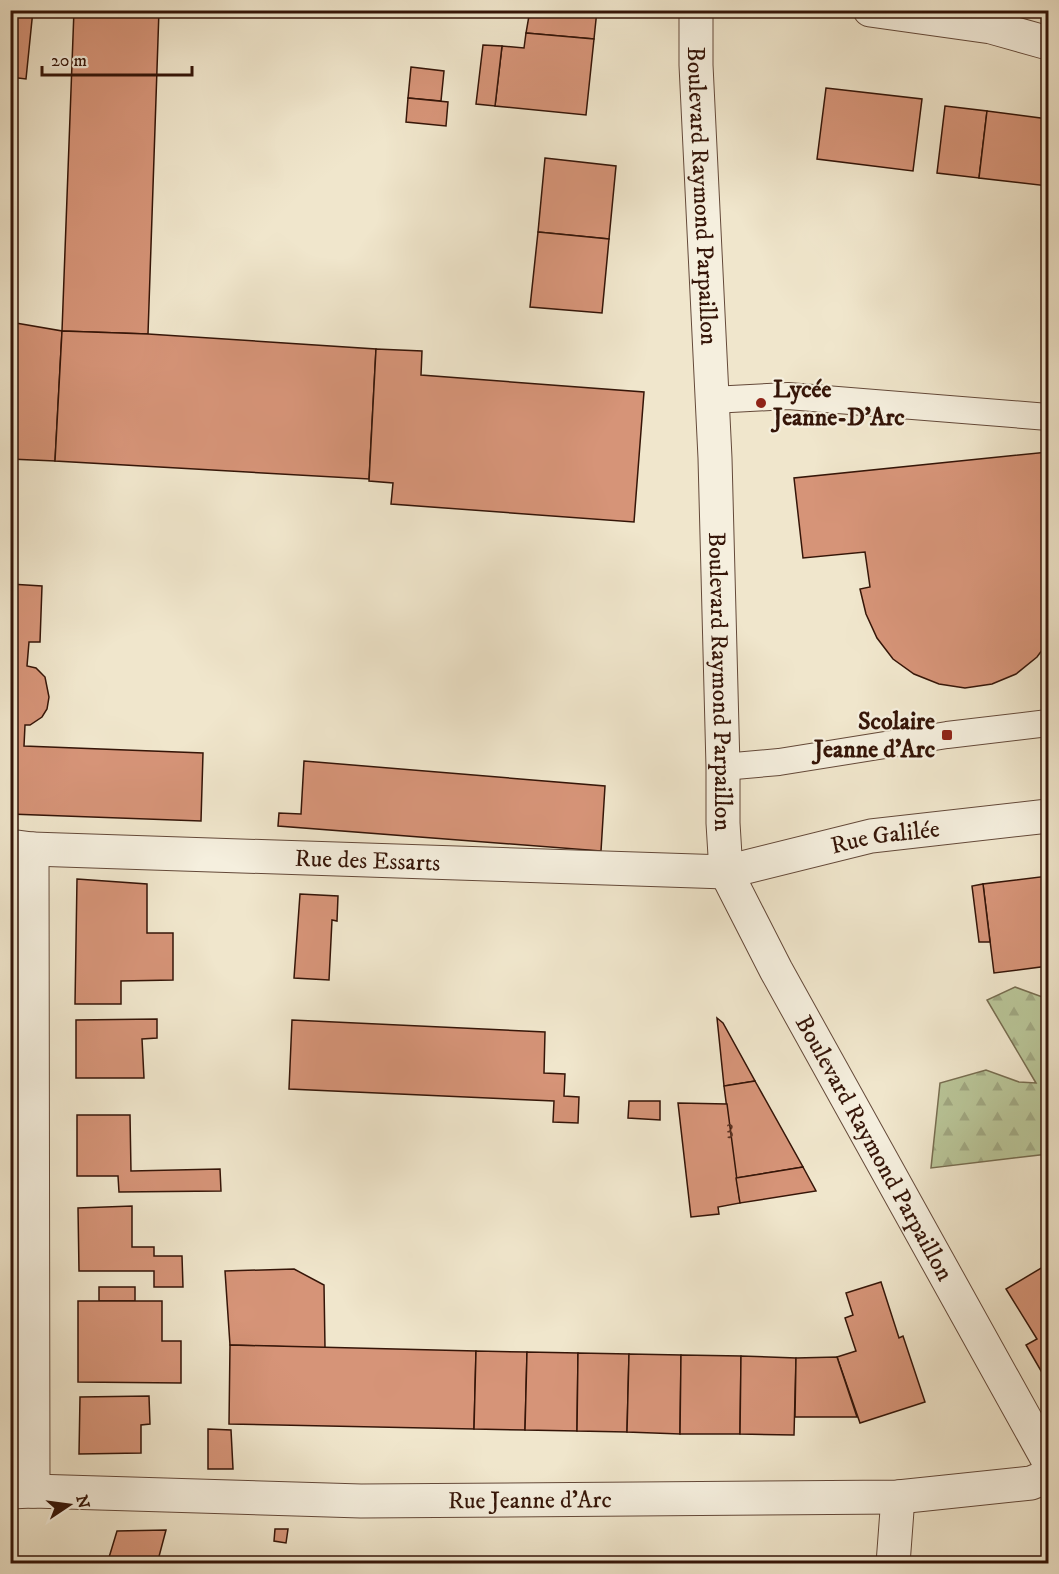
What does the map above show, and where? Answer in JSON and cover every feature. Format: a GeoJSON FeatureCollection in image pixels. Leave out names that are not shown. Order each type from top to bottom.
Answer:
{"type":"FeatureCollection","features":[{"type":"Feature","properties":{"kind":"street","name":"Boulevard Raymond Parpaillon"},"geometry":{"type":"LineString","coordinates":[[696,10],[696,65],[712,400],[726,872],[776,969],[1048,1460]]}},
{"type":"Feature","properties":{"kind":"street"},"geometry":{"type":"LineString","coordinates":[[870,10],[991,27],[1048,43]]}},
{"type":"Feature","properties":{"kind":"street","name":"Rue Galilée"},"geometry":{"type":"LineString","coordinates":[[726,872],[871,836],[1048,816]]}},
{"type":"Feature","properties":{"kind":"street"},"geometry":{"type":"LineString","coordinates":[[21,848],[22,1492]]}},
{"type":"Feature","properties":{"kind":"street","name":"Rue des Essarts"},"geometry":{"type":"LineString","coordinates":[[21,848],[726,872]]}},
{"type":"Feature","properties":{"kind":"street","name":"Rue Jeanne d'Arc"},"geometry":{"type":"LineString","coordinates":[[22,1492],[361,1501],[898,1497],[1031,1483],[1048,1476]]}},
{"type":"Feature","properties":{"kind":"street"},"geometry":{"type":"LineString","coordinates":[[893,1563],[898,1497]]}},
{"type":"Feature","properties":{"kind":"lane"},"geometry":{"type":"LineString","coordinates":[[712,400],[788,396],[1048,417]]}},
{"type":"Feature","properties":{"kind":"lane"},"geometry":{"type":"LineString","coordinates":[[723,767],[780,762],[947,735],[1048,723]]}},
{"type":"Feature","properties":{"kind":"green space"},"geometry":{"type":"Polygon","coordinates":[[[1015,987],[1048,999],[1048,1154],[931,1168],[940,1083],[986,1070],[1019,1082],[1036,1083],[987,1000],[1015,987]]]}},
{"type":"Feature","properties":{"kind":"building"},"geometry":{"type":"Polygon","coordinates":[[[10,10],[33,10],[26,79],[10,77],[10,10]]]}},
{"type":"Feature","properties":{"kind":"building"},"geometry":{"type":"Polygon","coordinates":[[[74,10],[159,10],[148,334],[62,331],[74,10]]]}},
{"type":"Feature","properties":{"kind":"building"},"geometry":{"type":"Polygon","coordinates":[[[530,10],[597,10],[594,39],[526,33],[530,10]]]}},
{"type":"Feature","properties":{"kind":"building"},"geometry":{"type":"Polygon","coordinates":[[[526,33],[594,39],[586,115],[495,106],[502,46],[524,48],[526,33]]]}},
{"type":"Feature","properties":{"kind":"building"},"geometry":{"type":"Polygon","coordinates":[[[483,45],[502,46],[495,106],[476,104],[483,45]]]}},
{"type":"Feature","properties":{"kind":"building"},"geometry":{"type":"Polygon","coordinates":[[[411,67],[444,71],[441,101],[408,98],[411,67]]]}},
{"type":"Feature","properties":{"kind":"building"},"geometry":{"type":"Polygon","coordinates":[[[826,88],[922,99],[913,171],[817,159],[826,88]]]}},
{"type":"Feature","properties":{"kind":"building"},"geometry":{"type":"Polygon","coordinates":[[[408,98],[448,102],[446,126],[406,122],[408,98]]]}},
{"type":"Feature","properties":{"kind":"building"},"geometry":{"type":"Polygon","coordinates":[[[945,106],[987,111],[979,178],[937,173],[945,106]]]}},
{"type":"Feature","properties":{"kind":"building"},"geometry":{"type":"Polygon","coordinates":[[[987,111],[1048,119],[1048,186],[979,178],[987,111]]]}},
{"type":"Feature","properties":{"kind":"building"},"geometry":{"type":"Polygon","coordinates":[[[545,158],[616,166],[609,239],[538,232],[545,158]]]}},
{"type":"Feature","properties":{"kind":"building"},"geometry":{"type":"Polygon","coordinates":[[[538,232],[609,239],[602,313],[530,307],[538,232]]]}},
{"type":"Feature","properties":{"kind":"building"},"geometry":{"type":"Polygon","coordinates":[[[10,322],[62,331],[55,461],[10,459],[10,322]]]}},
{"type":"Feature","properties":{"kind":"building"},"geometry":{"type":"Polygon","coordinates":[[[62,331],[148,334],[376,349],[369,479],[55,461],[62,331]]]}},
{"type":"Feature","properties":{"kind":"building"},"geometry":{"type":"Polygon","coordinates":[[[376,349],[422,351],[421,375],[644,392],[634,522],[391,504],[393,483],[369,481],[376,349]]]}},
{"type":"Feature","properties":{"kind":"building"},"geometry":{"type":"Polygon","coordinates":[[[1048,452],[1048,642],[1037,657],[1016,674],[992,684],[965,688],[939,684],[914,674],[893,659],[877,638],[866,614],[860,589],[870,587],[865,552],[803,558],[794,478],[1048,452]]]}},
{"type":"Feature","properties":{"kind":"building"},"geometry":{"type":"Polygon","coordinates":[[[10,584],[42,586],[40,642],[29,642],[27,666],[36,668],[45,677],[49,697],[47,709],[42,717],[30,725],[25,725],[24,746],[203,753],[201,821],[10,814],[10,584]]]}},
{"type":"Feature","properties":{"kind":"building"},"geometry":{"type":"Polygon","coordinates":[[[304,761],[605,786],[601,851],[278,826],[279,813],[301,814],[304,761]]]}},
{"type":"Feature","properties":{"kind":"building"},"geometry":{"type":"Polygon","coordinates":[[[1048,876],[1048,966],[994,973],[983,884],[1048,876]]]}},
{"type":"Feature","properties":{"kind":"building"},"geometry":{"type":"Polygon","coordinates":[[[77,879],[147,884],[147,933],[173,933],[173,980],[121,981],[121,1004],[75,1004],[77,879]]]}},
{"type":"Feature","properties":{"kind":"building"},"geometry":{"type":"Polygon","coordinates":[[[983,884],[990,942],[979,942],[972,886],[983,884]]]}},
{"type":"Feature","properties":{"kind":"building"},"geometry":{"type":"Polygon","coordinates":[[[300,894],[338,896],[337,921],[332,920],[329,980],[294,978],[300,894]]]}},
{"type":"Feature","properties":{"kind":"building"},"geometry":{"type":"Polygon","coordinates":[[[717,1018],[723,1023],[755,1081],[724,1086],[717,1018]]]}},
{"type":"Feature","properties":{"kind":"building"},"geometry":{"type":"Polygon","coordinates":[[[157,1019],[157,1038],[142,1039],[144,1078],[76,1078],[76,1020],[157,1019]]]}},
{"type":"Feature","properties":{"kind":"building"},"geometry":{"type":"Polygon","coordinates":[[[292,1020],[545,1032],[544,1073],[565,1074],[564,1096],[579,1097],[578,1123],[553,1122],[554,1101],[289,1089],[292,1020]]]}},
{"type":"Feature","properties":{"kind":"building"},"geometry":{"type":"Polygon","coordinates":[[[755,1081],[803,1167],[736,1178],[724,1086],[755,1081]]]}},
{"type":"Feature","properties":{"kind":"building"},"geometry":{"type":"Polygon","coordinates":[[[629,1101],[660,1101],[660,1120],[628,1118],[629,1101]]]}},
{"type":"Feature","properties":{"kind":"building"},"geometry":{"type":"Polygon","coordinates":[[[678,1103],[727,1104],[740,1203],[718,1207],[719,1214],[691,1217],[678,1103]]]}},
{"type":"Feature","properties":{"kind":"building"},"geometry":{"type":"Polygon","coordinates":[[[77,1115],[130,1115],[131,1171],[220,1169],[221,1191],[119,1192],[118,1176],[77,1176],[77,1115]]]}},
{"type":"Feature","properties":{"kind":"building"},"geometry":{"type":"Polygon","coordinates":[[[803,1167],[816,1191],[740,1203],[736,1178],[803,1167]]]}},
{"type":"Feature","properties":{"kind":"building"},"geometry":{"type":"Polygon","coordinates":[[[132,1206],[132,1247],[154,1247],[154,1256],[182,1256],[183,1287],[154,1287],[154,1271],[79,1271],[78,1208],[132,1206]]]}},
{"type":"Feature","properties":{"kind":"building"},"geometry":{"type":"Polygon","coordinates":[[[1048,1264],[1048,1383],[1026,1345],[1037,1339],[1006,1289],[1048,1264]]]}},
{"type":"Feature","properties":{"kind":"building"},"geometry":{"type":"Polygon","coordinates":[[[294,1269],[324,1285],[325,1348],[230,1345],[225,1271],[294,1269]]]}},
{"type":"Feature","properties":{"kind":"building"},"geometry":{"type":"Polygon","coordinates":[[[881,1282],[899,1338],[903,1336],[925,1402],[860,1423],[837,1357],[856,1351],[845,1318],[853,1315],[846,1293],[881,1282]]]}},
{"type":"Feature","properties":{"kind":"building"},"geometry":{"type":"Polygon","coordinates":[[[99,1287],[135,1287],[135,1301],[99,1301],[99,1287]]]}},
{"type":"Feature","properties":{"kind":"building"},"geometry":{"type":"Polygon","coordinates":[[[78,1301],[162,1301],[162,1341],[181,1341],[181,1383],[78,1382],[78,1301]]]}},
{"type":"Feature","properties":{"kind":"building"},"geometry":{"type":"Polygon","coordinates":[[[230,1345],[476,1351],[474,1429],[229,1424],[230,1345]]]}},
{"type":"Feature","properties":{"kind":"building"},"geometry":{"type":"Polygon","coordinates":[[[476,1351],[527,1352],[525,1430],[474,1429],[476,1351]]]}},
{"type":"Feature","properties":{"kind":"building"},"geometry":{"type":"Polygon","coordinates":[[[527,1352],[578,1353],[577,1431],[525,1430],[527,1352]]]}},
{"type":"Feature","properties":{"kind":"building"},"geometry":{"type":"Polygon","coordinates":[[[578,1353],[629,1354],[627,1432],[577,1431],[578,1353]]]}},
{"type":"Feature","properties":{"kind":"building"},"geometry":{"type":"Polygon","coordinates":[[[629,1354],[681,1355],[680,1434],[627,1432],[629,1354]]]}},
{"type":"Feature","properties":{"kind":"building"},"geometry":{"type":"Polygon","coordinates":[[[681,1355],[741,1356],[740,1434],[680,1434],[681,1355]]]}},
{"type":"Feature","properties":{"kind":"building"},"geometry":{"type":"Polygon","coordinates":[[[741,1356],[796,1358],[794,1435],[740,1434],[741,1356]]]}},
{"type":"Feature","properties":{"kind":"building"},"geometry":{"type":"Polygon","coordinates":[[[837,1357],[857,1417],[795,1417],[796,1358],[837,1357]]]}},
{"type":"Feature","properties":{"kind":"building"},"geometry":{"type":"Polygon","coordinates":[[[149,1396],[150,1424],[141,1425],[141,1453],[79,1454],[80,1397],[149,1396]]]}},
{"type":"Feature","properties":{"kind":"building"},"geometry":{"type":"Polygon","coordinates":[[[208,1429],[231,1430],[233,1469],[208,1469],[208,1429]]]}},
{"type":"Feature","properties":{"kind":"building"},"geometry":{"type":"Polygon","coordinates":[[[275,1529],[288,1529],[286,1543],[274,1541],[275,1529]]]}},
{"type":"Feature","properties":{"kind":"building"},"geometry":{"type":"Polygon","coordinates":[[[166,1530],[157,1564],[107,1564],[117,1531],[166,1530]]]}},
{"type":"Feature","properties":{"kind":"place","name":"Lycée Jeanne-D'Arc"},"geometry":{"type":"Point","coordinates":[761,403]}},
{"type":"Feature","properties":{"kind":"place","name":"Scolaire Jeanne d'Arc"},"geometry":{"type":"Point","coordinates":[947,735]}}]}
